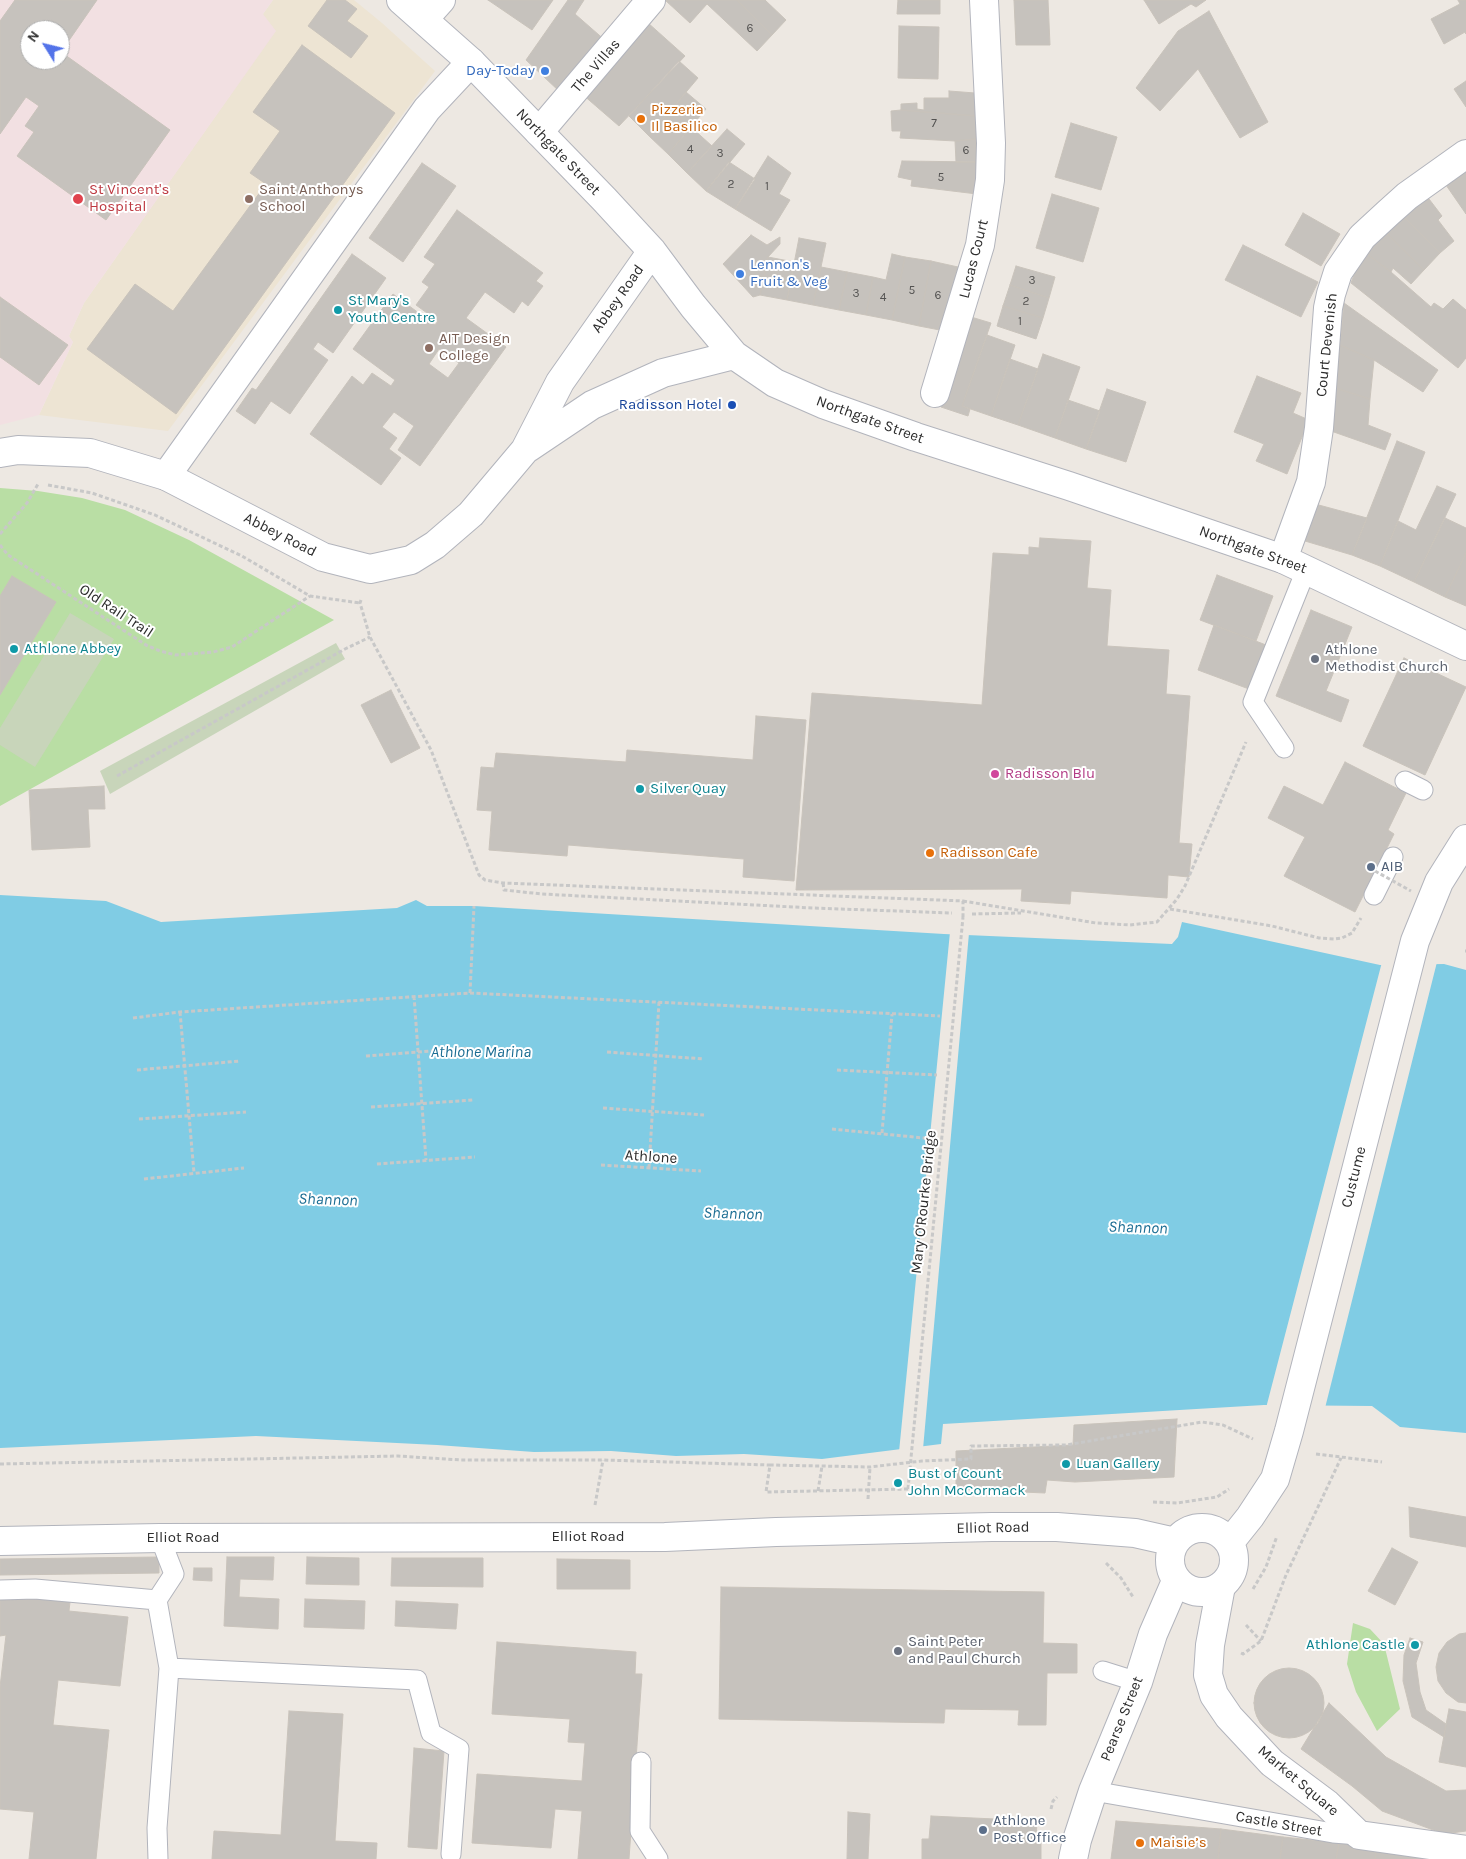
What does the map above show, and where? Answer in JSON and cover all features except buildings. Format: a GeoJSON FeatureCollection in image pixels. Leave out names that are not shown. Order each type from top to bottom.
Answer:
{"type":"FeatureCollection","features":[{"type":"Feature","properties":{"kind":"street","name":"Northgate Street"},"geometry":{"type":"LineString","coordinates":[[401,0],[432,10],[471,62],[652,252],[692,306],[734,355],[775,383],[823,404],[1294,564],[1466,646]]}},
{"type":"Feature","properties":{"kind":"street","name":"The Villas"},"geometry":{"type":"LineString","coordinates":[[539,132],[652,0]]}},
{"type":"Feature","properties":{"kind":"street","name":"Lucas Court"},"geometry":{"type":"LineString","coordinates":[[935,392],[983,233],[990,180],[991,143],[984,0]]}},
{"type":"Feature","properties":{"kind":"street"},"geometry":{"type":"LineString","coordinates":[[166,476],[427,109],[471,62]]}},
{"type":"Feature","properties":{"kind":"street","name":"Court Devenish"},"geometry":{"type":"LineString","coordinates":[[1294,564],[1311,482],[1319,428],[1328,308],[1338,272],[1362,236],[1414,190],[1466,154]]}},
{"type":"Feature","properties":{"kind":"street","name":"Abbey Road"},"geometry":{"type":"LineString","coordinates":[[0,452],[18,450],[90,454],[166,476],[323,557],[370,569],[411,560],[435,545],[471,514],[524,450],[560,382],[652,252]]}},
{"type":"Feature","properties":{"kind":"street","name":"Abbey Road"},"geometry":{"type":"LineString","coordinates":[[524,450],[592,405],[663,373],[734,355]]}},
{"type":"Feature","properties":{"kind":"street","name":"Custume"},"geometry":{"type":"LineString","coordinates":[[1230,1542],[1250,1518],[1275,1480],[1421,923],[1439,882],[1466,839]]}},
{"type":"Feature","properties":{"kind":"street","name":"Elliot Road"},"geometry":{"type":"LineString","coordinates":[[0,1541],[160,1538],[655,1537],[776,1532],[1057,1527],[1135,1533],[1175,1542]]}},
{"type":"Feature","properties":{"kind":"street"},"geometry":{"type":"LineString","coordinates":[[1202,1527],[1213,1529],[1222,1534],[1230,1542],[1234,1551],[1233,1571],[1228,1580],[1212,1591],[1202,1592],[1192,1591],[1176,1581],[1170,1561],[1175,1542],[1182,1534],[1202,1527]]}},
{"type":"Feature","properties":{"kind":"street","name":"Pearse Street"},"geometry":{"type":"LineString","coordinates":[[1073,1859],[1077,1840],[1093,1791],[1138,1682],[1154,1634],[1176,1581]]}},
{"type":"Feature","properties":{"kind":"street","name":"Market Square"},"geometry":{"type":"LineString","coordinates":[[1221,1586],[1208,1665],[1208,1675],[1214,1695],[1229,1717],[1272,1763],[1327,1804],[1359,1835]]}},
{"type":"Feature","properties":{"kind":"street","name":"Castle Street"},"geometry":{"type":"LineString","coordinates":[[1359,1835],[1466,1850]]}},
{"type":"Feature","properties":{"kind":"lane"},"geometry":{"type":"LineString","coordinates":[[1284,748],[1253,702],[1294,564]]}},
{"type":"Feature","properties":{"kind":"lane"},"geometry":{"type":"LineString","coordinates":[[1405,781],[1423,790]]}},
{"type":"Feature","properties":{"kind":"lane"},"geometry":{"type":"LineString","coordinates":[[1374,895],[1393,857]]}},
{"type":"Feature","properties":{"kind":"lane"},"geometry":{"type":"LineString","coordinates":[[158,1859],[157,1828],[169,1668],[156,1600],[174,1574],[160,1538]]}},
{"type":"Feature","properties":{"kind":"lane"},"geometry":{"type":"LineString","coordinates":[[0,1590],[35,1589],[156,1600]]}},
{"type":"Feature","properties":{"kind":"lane"},"geometry":{"type":"LineString","coordinates":[[169,1668],[417,1680],[431,1733],[459,1749],[451,1854]]}},
{"type":"Feature","properties":{"kind":"lane"},"geometry":{"type":"LineString","coordinates":[[1104,1671],[1138,1682]]}},
{"type":"Feature","properties":{"kind":"lane"},"geometry":{"type":"LineString","coordinates":[[641,1762],[640,1831],[658,1859]]}},
{"type":"Feature","properties":{"kind":"lane","name":"Castle Street"},"geometry":{"type":"LineString","coordinates":[[1093,1791],[1333,1833],[1359,1835]]}},
{"type":"Feature","properties":{"kind":"path"},"geometry":{"type":"LineString","coordinates":[[29,482],[92,493],[155,515],[242,556],[310,596],[360,603],[370,637],[431,750],[479,875],[485,880],[503,883],[963,901],[1096,923],[1130,925],[1157,922],[1185,886],[1259,711]]}},
{"type":"Feature","properties":{"kind":"path"},"geometry":{"type":"LineString","coordinates":[[0,534],[27,503],[38,484]]}},
{"type":"Feature","properties":{"kind":"path","name":"Old Rail Trail"},"geometry":{"type":"LineString","coordinates":[[0,545],[8,555],[146,645],[176,655],[213,652],[232,646],[310,596]]}},
{"type":"Feature","properties":{"kind":"path"},"geometry":{"type":"LineString","coordinates":[[117,776],[337,653],[370,637]]}},
{"type":"Feature","properties":{"kind":"path"},"geometry":{"type":"LineString","coordinates":[[1375,871],[1411,891]]}},
{"type":"Feature","properties":{"kind":"path"},"geometry":{"type":"LineString","coordinates":[[503,883],[504,890],[527,893],[952,914]]}},
{"type":"Feature","properties":{"kind":"path","name":"Mary O'Rourke Bridge"},"geometry":{"type":"LineString","coordinates":[[869,1491],[908,1489],[963,901]]}},
{"type":"Feature","properties":{"kind":"path"},"geometry":{"type":"LineString","coordinates":[[470,993],[474,906]]}},
{"type":"Feature","properties":{"kind":"path"},"geometry":{"type":"LineString","coordinates":[[1169,909],[1272,926],[1319,938],[1342,938],[1352,932]]}},
{"type":"Feature","properties":{"kind":"path"},"geometry":{"type":"LineString","coordinates":[[972,914],[1029,913]]}},
{"type":"Feature","properties":{"kind":"path"},"geometry":{"type":"LineString","coordinates":[[133,1018],[180,1012],[470,993],[940,1016]]}},
{"type":"Feature","properties":{"kind":"path"},"geometry":{"type":"LineString","coordinates":[[414,996],[426,1160]]}},
{"type":"Feature","properties":{"kind":"path"},"geometry":{"type":"LineString","coordinates":[[648,1168],[659,1002]]}},
{"type":"Feature","properties":{"kind":"path"},"geometry":{"type":"LineString","coordinates":[[180,1012],[194,1174]]}},
{"type":"Feature","properties":{"kind":"path"},"geometry":{"type":"LineString","coordinates":[[882,1133],[892,1014]]}},
{"type":"Feature","properties":{"kind":"path"},"geometry":{"type":"LineString","coordinates":[[366,1056],[469,1048]]}},
{"type":"Feature","properties":{"kind":"path"},"geometry":{"type":"LineString","coordinates":[[607,1052],[704,1058]]}},
{"type":"Feature","properties":{"kind":"path"},"geometry":{"type":"LineString","coordinates":[[137,1070],[240,1061]]}},
{"type":"Feature","properties":{"kind":"path"},"geometry":{"type":"LineString","coordinates":[[837,1070],[937,1075]]}},
{"type":"Feature","properties":{"kind":"path"},"geometry":{"type":"LineString","coordinates":[[371,1107],[473,1100]]}},
{"type":"Feature","properties":{"kind":"path"},"geometry":{"type":"LineString","coordinates":[[603,1108],[704,1115]]}},
{"type":"Feature","properties":{"kind":"path"},"geometry":{"type":"LineString","coordinates":[[139,1119],[246,1112]]}},
{"type":"Feature","properties":{"kind":"path"},"geometry":{"type":"LineString","coordinates":[[832,1129],[934,1138]]}},
{"type":"Feature","properties":{"kind":"path"},"geometry":{"type":"LineString","coordinates":[[377,1164],[476,1157]]}},
{"type":"Feature","properties":{"kind":"path","name":"Athlone"},"geometry":{"type":"LineString","coordinates":[[601,1164],[701,1171]]}},
{"type":"Feature","properties":{"kind":"path"},"geometry":{"type":"LineString","coordinates":[[144,1179],[244,1168]]}},
{"type":"Feature","properties":{"kind":"path"},"geometry":{"type":"LineString","coordinates":[[0,1464],[398,1456],[461,1460],[604,1460],[870,1467],[922,1461],[971,1459],[972,1446],[1066,1445],[1202,1422],[1223,1425],[1258,1442]]}},
{"type":"Feature","properties":{"kind":"path"},"geometry":{"type":"LineString","coordinates":[[1313,1453],[1382,1462]]}},
{"type":"Feature","properties":{"kind":"path"},"geometry":{"type":"LineString","coordinates":[[1236,1651],[1243,1654],[1261,1641],[1286,1575],[1341,1458]]}},
{"type":"Feature","properties":{"kind":"path"},"geometry":{"type":"LineString","coordinates":[[595,1506],[604,1460]]}},
{"type":"Feature","properties":{"kind":"path"},"geometry":{"type":"LineString","coordinates":[[770,1465],[766,1492],[869,1491],[870,1467]]}},
{"type":"Feature","properties":{"kind":"path"},"geometry":{"type":"LineString","coordinates":[[818,1491],[822,1466]]}},
{"type":"Feature","properties":{"kind":"path"},"geometry":{"type":"LineString","coordinates":[[1148,1502],[1177,1503],[1217,1497],[1236,1484]]}},
{"type":"Feature","properties":{"kind":"shaded area","name":"St Vincent's Hospital"},"geometry":{"type":"Polygon","coordinates":[[[0,0],[273,0],[263,14],[276,31],[84,303],[69,336],[73,342],[39,415],[0,425],[0,0]]]}},
{"type":"Feature","properties":{"kind":"shaded area","name":"Saint Anthonys School"},"geometry":{"type":"Polygon","coordinates":[[[273,0],[354,0],[435,71],[168,431],[39,415],[73,342],[69,336],[84,303],[230,95],[263,14],[273,0]]]}},
{"type":"Feature","properties":{"kind":"green space"},"geometry":{"type":"Polygon","coordinates":[[[0,488],[38,491],[82,498],[125,510],[189,540],[334,620],[0,806],[0,488]]]}},
{"type":"Feature","properties":{"kind":"green space"},"geometry":{"type":"Polygon","coordinates":[[[70,613],[114,639],[35,767],[0,745],[0,728],[70,613]]]}},
{"type":"Feature","properties":{"kind":"green space"},"geometry":{"type":"Polygon","coordinates":[[[336,643],[345,659],[110,794],[100,771],[336,643]]]}},
{"type":"Feature","properties":{"kind":"green space"},"geometry":{"type":"Polygon","coordinates":[[[1353,1623],[1370,1629],[1384,1644],[1400,1709],[1377,1731],[1356,1692],[1347,1664],[1353,1623]]]}},
{"type":"Feature","properties":{"kind":"water"},"geometry":{"type":"Polygon","coordinates":[[[0,895],[106,901],[161,922],[397,908],[416,900],[427,906],[474,906],[944,934],[1172,944],[1178,937],[1182,922],[1380,965],[1444,964],[1466,970],[1466,1433],[1400,1427],[1372,1406],[1264,1405],[943,1424],[941,1444],[822,1459],[744,1454],[676,1456],[611,1451],[534,1452],[256,1436],[0,1448],[0,895]]]}},
{"type":"Feature","properties":{"kind":"pier"},"geometry":{"type":"Polygon","coordinates":[[[950,932],[969,933],[923,1449],[899,1452],[950,932]]]}},
{"type":"Feature","properties":{"kind":"pier"},"geometry":{"type":"Polygon","coordinates":[[[1382,962],[1437,962],[1325,1408],[1266,1408],[1382,962]]]}},
{"type":"Feature","properties":{"kind":"place","name":"Day-Today"},"geometry":{"type":"Point","coordinates":[545,71]}},
{"type":"Feature","properties":{"kind":"place","name":"Pizzeria Il Basilico"},"geometry":{"type":"Point","coordinates":[641,119]}},
{"type":"Feature","properties":{"kind":"place","name":"St Vincent's Hospital"},"geometry":{"type":"Point","coordinates":[78,199]}},
{"type":"Feature","properties":{"kind":"place","name":"Saint Anthonys School"},"geometry":{"type":"Point","coordinates":[249,199]}},
{"type":"Feature","properties":{"kind":"place","name":"Lennon's Fruit & Veg"},"geometry":{"type":"Point","coordinates":[740,274]}},
{"type":"Feature","properties":{"kind":"place","name":"St Mary's Youth Centre"},"geometry":{"type":"Point","coordinates":[338,310]}},
{"type":"Feature","properties":{"kind":"place","name":"AIT Design College"},"geometry":{"type":"Point","coordinates":[429,348]}},
{"type":"Feature","properties":{"kind":"place","name":"Radisson Hotel"},"geometry":{"type":"Point","coordinates":[732,405]}},
{"type":"Feature","properties":{"kind":"place","name":"Athlone Abbey"},"geometry":{"type":"Point","coordinates":[14,649]}},
{"type":"Feature","properties":{"kind":"place","name":"Athlone Methodist Church"},"geometry":{"type":"Point","coordinates":[1315,659]}},
{"type":"Feature","properties":{"kind":"place","name":"Radisson Blu"},"geometry":{"type":"Point","coordinates":[995,774]}},
{"type":"Feature","properties":{"kind":"place","name":"Silver Quay"},"geometry":{"type":"Point","coordinates":[640,789]}},
{"type":"Feature","properties":{"kind":"place","name":"Radisson Cafe"},"geometry":{"type":"Point","coordinates":[930,853]}},
{"type":"Feature","properties":{"kind":"place","name":"AIB"},"geometry":{"type":"Point","coordinates":[1371,867]}},
{"type":"Feature","properties":{"kind":"place","name":"Luan Gallery"},"geometry":{"type":"Point","coordinates":[1066,1464]}},
{"type":"Feature","properties":{"kind":"place","name":"Bust of Count John McCormack"},"geometry":{"type":"Point","coordinates":[898,1483]}},
{"type":"Feature","properties":{"kind":"place","name":"Athlone Castle"},"geometry":{"type":"Point","coordinates":[1415,1645]}},
{"type":"Feature","properties":{"kind":"place","name":"Saint Peter and Paul Church"},"geometry":{"type":"Point","coordinates":[898,1651]}},
{"type":"Feature","properties":{"kind":"place","name":"Athlone Post Office"},"geometry":{"type":"Point","coordinates":[983,1830]}},
{"type":"Feature","properties":{"kind":"place","name":"Maisie’s"},"geometry":{"type":"Point","coordinates":[1140,1843]}},
{"type":"Feature","properties":{"kind":"water label","name":"Athlone Marina"},"geometry":{"type":"Point","coordinates":[481,1052]}},
{"type":"Feature","properties":{"kind":"water label","name":"Shannon"},"geometry":{"type":"Point","coordinates":[328,1200]}},
{"type":"Feature","properties":{"kind":"water label","name":"Shannon"},"geometry":{"type":"Point","coordinates":[733,1214]}},
{"type":"Feature","properties":{"kind":"water label","name":"Shannon"},"geometry":{"type":"Point","coordinates":[1138,1228]}}]}
